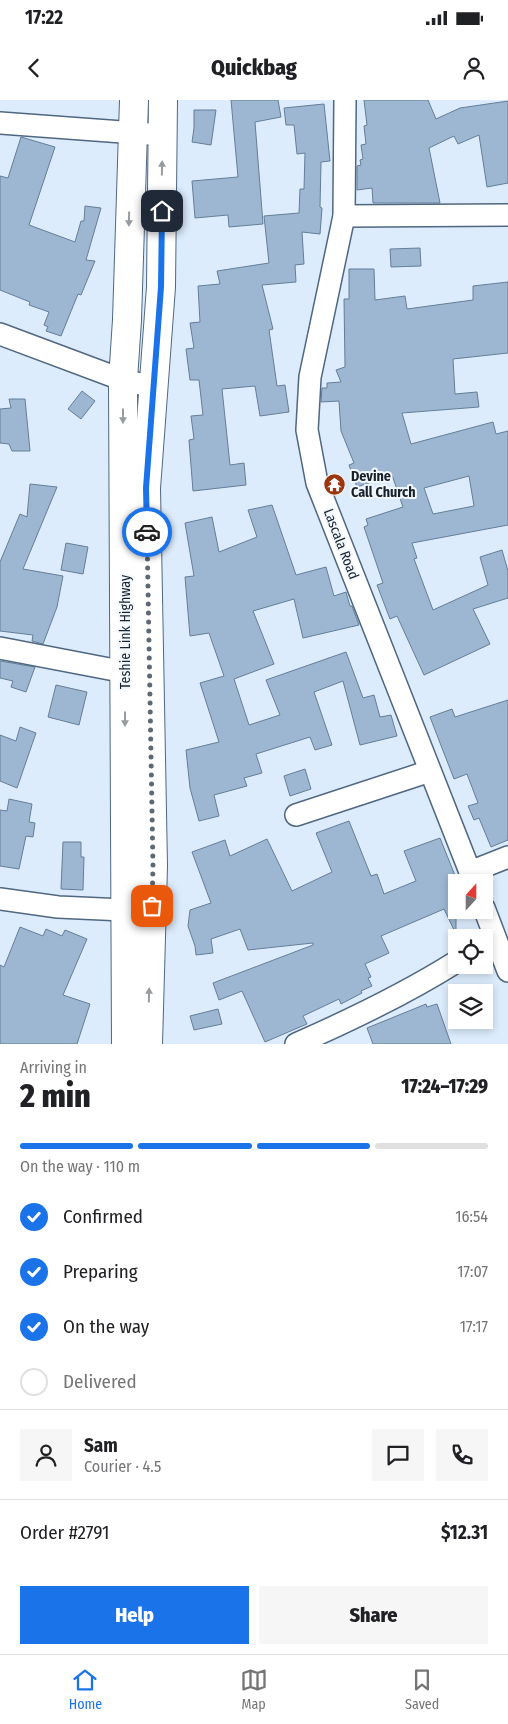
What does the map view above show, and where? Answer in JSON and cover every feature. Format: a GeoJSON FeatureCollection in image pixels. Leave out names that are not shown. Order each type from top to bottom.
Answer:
{"type":"FeatureCollection","features":[{"type":"Feature","properties":{"kind":"main road","name":"Teshie Link Highway"},"geometry":{"type":"LineString","coordinates":[[126,1044],[123,380],[127,320],[134,100]]}},
{"type":"Feature","properties":{"kind":"main road","name":"Teshie Link Highway"},"geometry":{"type":"LineString","coordinates":[[148,1044],[153,866],[146,488],[161,287],[163,100]]}},
{"type":"Feature","properties":{"kind":"street","name":"Lascala Road"},"geometry":{"type":"LineString","coordinates":[[345,100],[344,216],[310,377],[307,430],[317,484],[470,874]]}},
{"type":"Feature","properties":{"kind":"street"},"geometry":{"type":"LineString","coordinates":[[0,123],[163,135]]}},
{"type":"Feature","properties":{"kind":"street"},"geometry":{"type":"LineString","coordinates":[[344,216],[508,215]]}},
{"type":"Feature","properties":{"kind":"street"},"geometry":{"type":"LineString","coordinates":[[0,334],[123,380],[154,387]]}},
{"type":"Feature","properties":{"kind":"street"},"geometry":{"type":"LineString","coordinates":[[0,648],[125,672]]}},
{"type":"Feature","properties":{"kind":"street"},"geometry":{"type":"LineString","coordinates":[[296,815],[430,771]]}},
{"type":"Feature","properties":{"kind":"street"},"geometry":{"type":"LineString","coordinates":[[479,874],[508,857]]}},
{"type":"Feature","properties":{"kind":"street"},"geometry":{"type":"LineString","coordinates":[[0,899],[58,906],[124,910]]}},
{"type":"Feature","properties":{"kind":"street"},"geometry":{"type":"LineString","coordinates":[[493,947],[508,971]]}},
{"type":"Feature","properties":{"kind":"street"},"geometry":{"type":"LineString","coordinates":[[296,1044],[419,985],[448,967]]}},
{"type":"Feature","properties":{"kind":"building"},"geometry":{"type":"Polygon","coordinates":[[[231,100],[278,100],[281,117],[255,122],[263,224],[229,227],[228,215],[195,218],[192,181],[238,177],[231,100]]]}},
{"type":"Feature","properties":{"kind":"building"},"geometry":{"type":"Polygon","coordinates":[[[364,100],[428,100],[436,119],[460,108],[508,101],[508,183],[487,187],[479,135],[458,144],[454,136],[429,148],[440,203],[373,203],[372,188],[357,190],[357,166],[361,165],[360,160],[363,159],[361,145],[366,144],[364,126],[367,125],[364,100]]]}},
{"type":"Feature","properties":{"kind":"building"},"geometry":{"type":"Polygon","coordinates":[[[324,104],[330,161],[321,162],[320,207],[322,208],[320,234],[302,232],[304,264],[295,265],[296,282],[262,285],[273,329],[269,330],[277,386],[285,385],[289,412],[260,416],[255,386],[222,389],[230,465],[244,463],[246,485],[193,491],[189,440],[194,439],[191,416],[203,415],[199,380],[190,380],[186,349],[194,348],[190,323],[200,322],[198,286],[220,284],[217,271],[269,263],[264,216],[299,213],[300,189],[304,189],[305,153],[297,154],[294,125],[286,125],[284,108],[324,104]]]}},
{"type":"Feature","properties":{"kind":"building"},"geometry":{"type":"Polygon","coordinates":[[[194,110],[216,110],[211,145],[192,142],[194,110]]]}},
{"type":"Feature","properties":{"kind":"building"},"geometry":{"type":"Polygon","coordinates":[[[21,137],[55,147],[29,225],[75,242],[81,221],[84,221],[85,206],[101,208],[86,260],[95,261],[81,295],[78,294],[61,336],[46,331],[48,327],[44,325],[49,312],[29,305],[30,302],[0,290],[0,176],[8,178],[21,137]]]}},
{"type":"Feature","properties":{"kind":"building"},"geometry":{"type":"Polygon","coordinates":[[[420,248],[421,266],[391,267],[390,249],[420,248]]]}},
{"type":"Feature","properties":{"kind":"building"},"geometry":{"type":"Polygon","coordinates":[[[349,269],[374,269],[375,300],[405,296],[407,309],[473,300],[473,286],[508,282],[508,353],[453,359],[455,394],[477,392],[479,407],[402,413],[411,444],[493,422],[496,434],[508,431],[508,525],[412,543],[417,558],[414,559],[433,610],[488,585],[480,557],[502,550],[508,571],[508,598],[473,609],[490,644],[424,675],[397,616],[390,619],[377,585],[383,583],[364,527],[368,525],[366,519],[403,507],[392,475],[357,487],[349,465],[354,463],[341,431],[339,401],[321,402],[322,388],[327,388],[327,383],[341,382],[336,370],[345,367],[344,299],[349,299],[349,269]],[[469,476],[424,488],[433,514],[474,506],[469,476]]]}},
{"type":"Feature","properties":{"kind":"building"},"geometry":{"type":"Polygon","coordinates":[[[82,391],[95,401],[81,419],[68,409],[82,391]]]}},
{"type":"Feature","properties":{"kind":"building"},"geometry":{"type":"Polygon","coordinates":[[[9,399],[25,399],[30,451],[12,451],[9,444],[0,443],[0,409],[11,408],[9,399]]]}},
{"type":"Feature","properties":{"kind":"building"},"geometry":{"type":"Polygon","coordinates":[[[30,484],[57,487],[23,569],[63,576],[57,607],[43,644],[32,641],[33,635],[0,631],[0,562],[20,514],[27,517],[30,484]]]}},
{"type":"Feature","properties":{"kind":"building"},"geometry":{"type":"Polygon","coordinates":[[[272,505],[296,575],[326,567],[334,596],[346,592],[359,625],[303,638],[294,599],[253,611],[274,664],[234,679],[249,725],[280,715],[266,680],[346,652],[363,698],[374,695],[380,717],[391,715],[397,736],[360,745],[343,681],[314,692],[332,745],[315,750],[310,737],[256,754],[262,773],[244,778],[247,786],[214,795],[219,816],[199,821],[190,788],[186,750],[219,742],[200,683],[224,676],[209,633],[190,636],[185,577],[194,576],[185,523],[212,517],[219,552],[257,537],[248,510],[272,505]]]}},
{"type":"Feature","properties":{"kind":"building"},"geometry":{"type":"Polygon","coordinates":[[[66,543],[88,547],[83,574],[61,570],[66,543]]]}},
{"type":"Feature","properties":{"kind":"building"},"geometry":{"type":"Polygon","coordinates":[[[0,661],[35,667],[26,692],[11,687],[13,681],[0,678],[0,661]]]}},
{"type":"Feature","properties":{"kind":"building"},"geometry":{"type":"Polygon","coordinates":[[[56,685],[87,692],[79,725],[48,717],[56,685]]]}},
{"type":"Feature","properties":{"kind":"building"},"geometry":{"type":"Polygon","coordinates":[[[508,700],[508,840],[491,847],[479,818],[474,820],[468,806],[478,803],[467,774],[454,779],[430,717],[452,709],[455,717],[508,700]]]}},
{"type":"Feature","properties":{"kind":"building"},"geometry":{"type":"Polygon","coordinates":[[[20,727],[36,733],[17,788],[0,781],[0,735],[16,741],[20,727]]]}},
{"type":"Feature","properties":{"kind":"building"},"geometry":{"type":"Polygon","coordinates":[[[305,769],[311,789],[290,796],[284,776],[305,769]]]}},
{"type":"Feature","properties":{"kind":"building"},"geometry":{"type":"Polygon","coordinates":[[[9,799],[32,804],[29,822],[35,823],[33,837],[26,836],[19,869],[0,866],[0,810],[7,811],[9,799]]]}},
{"type":"Feature","properties":{"kind":"building"},"geometry":{"type":"Polygon","coordinates":[[[349,821],[371,876],[377,874],[384,894],[416,881],[404,851],[440,838],[454,874],[448,874],[448,917],[444,909],[381,936],[389,953],[365,964],[371,977],[368,978],[372,986],[341,1004],[339,999],[303,1016],[307,1024],[265,1042],[242,991],[219,1000],[213,983],[313,945],[313,943],[248,950],[240,929],[211,939],[213,953],[196,955],[188,926],[190,910],[211,903],[192,852],[225,840],[230,856],[267,839],[292,891],[332,872],[316,833],[349,821]]]}},
{"type":"Feature","properties":{"kind":"building"},"geometry":{"type":"Polygon","coordinates":[[[63,842],[81,842],[81,857],[84,857],[83,890],[61,889],[63,842]]]}},
{"type":"Feature","properties":{"kind":"building"},"geometry":{"type":"Polygon","coordinates":[[[449,919],[456,919],[456,929],[454,929],[449,919]]]}},
{"type":"Feature","properties":{"kind":"building"},"geometry":{"type":"Polygon","coordinates":[[[20,927],[43,936],[46,929],[62,936],[65,930],[87,939],[63,995],[90,1004],[77,1044],[0,1044],[0,965],[4,967],[20,927]]]}},
{"type":"Feature","properties":{"kind":"building"},"geometry":{"type":"Polygon","coordinates":[[[426,1004],[427,1007],[437,1004],[451,1044],[373,1044],[367,1028],[426,1004]]]}},
{"type":"Feature","properties":{"kind":"building"},"geometry":{"type":"Polygon","coordinates":[[[218,1009],[222,1024],[194,1030],[190,1016],[218,1009]]]}},
{"type":"Feature","properties":{"kind":"way so far"},"geometry":{"type":"LineString","coordinates":[[147,532],[153,866],[152,906]]}},
{"type":"Feature","properties":{"kind":"place","name":"Devine Call Church"},"geometry":{"type":"Point","coordinates":[335,484]}},
{"type":"Feature","properties":{"kind":"route"},"geometry":{"type":"LineString","coordinates":[[147,532],[146,488],[161,287],[162,211]]}}]}
